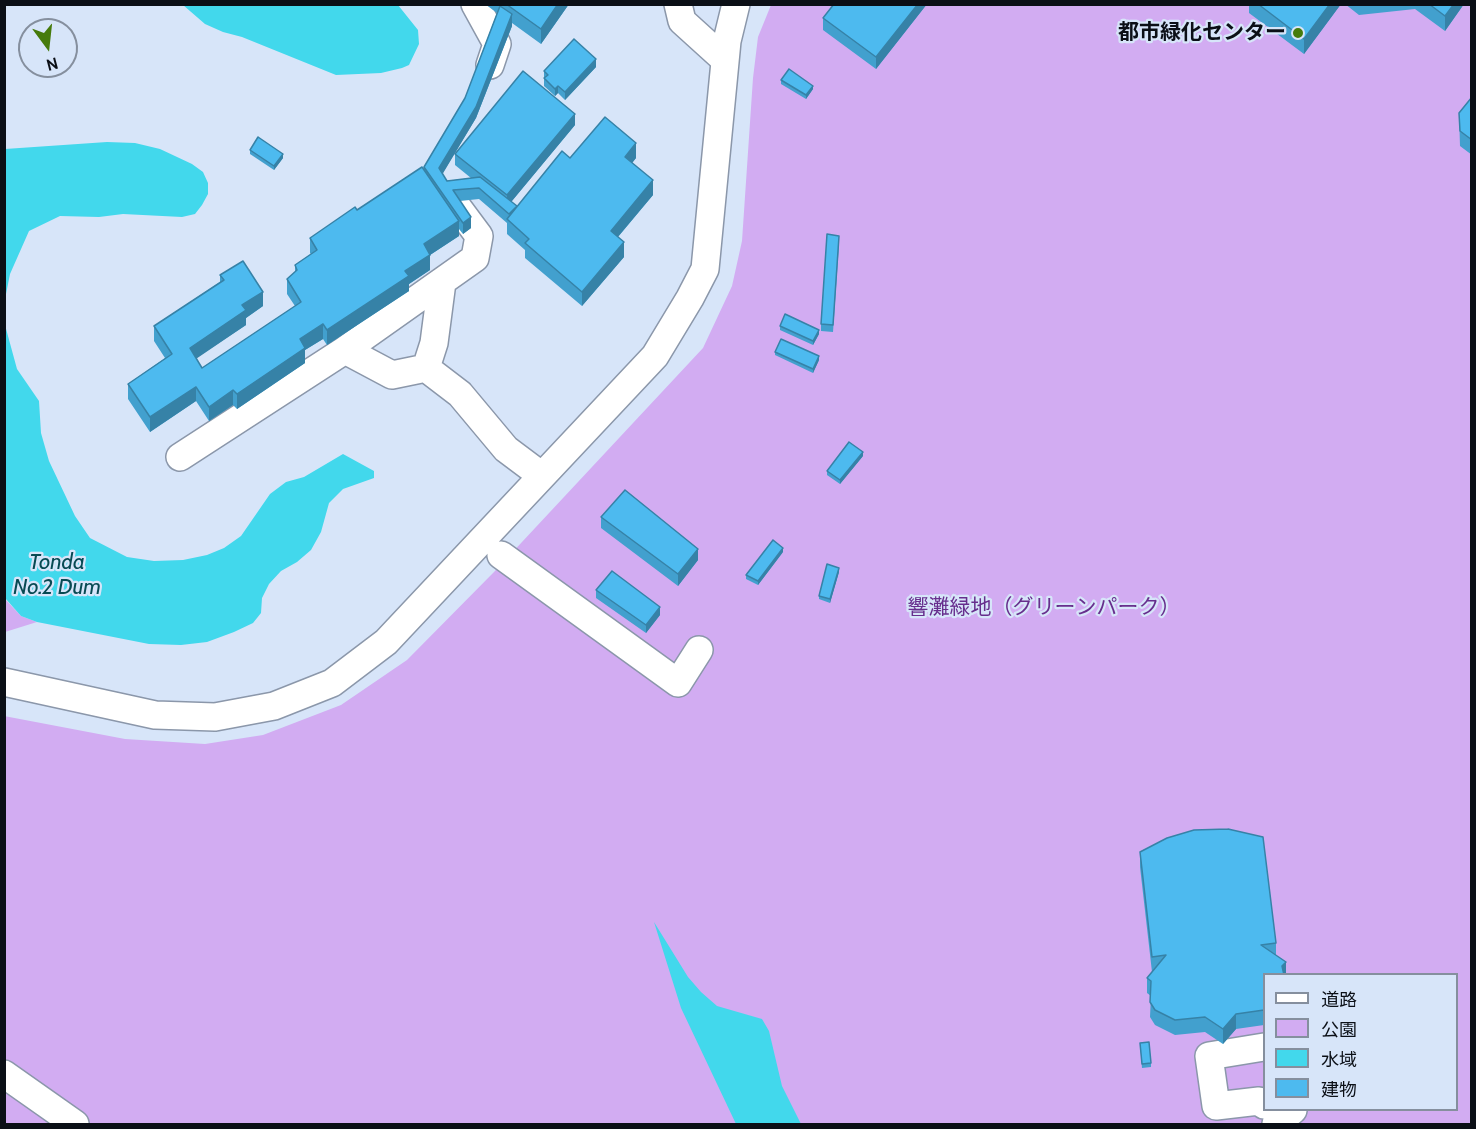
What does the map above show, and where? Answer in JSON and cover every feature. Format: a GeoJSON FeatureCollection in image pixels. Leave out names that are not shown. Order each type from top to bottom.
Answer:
{"type":"FeatureCollection","features":[{"type":"Feature","properties":{"kind":"street"},"geometry":{"type":"LineString","coordinates":[[475,4],[497,44],[482,87]]}},
{"type":"Feature","properties":{"kind":"street"},"geometry":{"type":"LineString","coordinates":[[678,4],[682,21],[725,60]]}},
{"type":"Feature","properties":{"kind":"street"},"geometry":{"type":"LineString","coordinates":[[4,682],[155,715],[215,717],[274,706],[332,683],[386,642],[655,356],[705,269],[725,60],[736,4]]}},
{"type":"Feature","properties":{"kind":"street"},"geometry":{"type":"LineString","coordinates":[[180,457],[345,350],[475,258],[479,236],[433,174]]}},
{"type":"Feature","properties":{"kind":"street"},"geometry":{"type":"LineString","coordinates":[[426,368],[434,343],[442,282]]}},
{"type":"Feature","properties":{"kind":"street"},"geometry":{"type":"LineString","coordinates":[[345,350],[392,375],[426,368],[460,394],[506,449],[542,476]]}},
{"type":"Feature","properties":{"kind":"street"},"geometry":{"type":"LineString","coordinates":[[501,555],[678,683],[699,650]]}},
{"type":"Feature","properties":{"kind":"street"},"geometry":{"type":"LineString","coordinates":[[1263,1047],[1209,1056],[1216,1106],[1259,1101],[1263,1104]]}},
{"type":"Feature","properties":{"kind":"street"},"geometry":{"type":"LineString","coordinates":[[4,1074],[75,1125]]}},
{"type":"Feature","properties":{"kind":"green space","name":"響灘緑地（グリーンパーク）"},"geometry":{"type":"Polygon","coordinates":[[[771,5],[1471,5],[1471,1124],[5,1124],[4,716],[125,739],[205,744],[263,735],[341,705],[407,660],[494,572],[703,348],[732,286],[742,241],[758,37],[771,5]]]}},
{"type":"Feature","properties":{"kind":"green space"},"geometry":{"type":"Polygon","coordinates":[[[4,598],[21,616],[37,622],[5,632],[4,598]]]}},
{"type":"Feature","properties":{"kind":"water"},"geometry":{"type":"Polygon","coordinates":[[[183,5],[398,5],[418,30],[419,44],[409,65],[402,68],[381,73],[336,75],[205,24],[183,5]]]}},
{"type":"Feature","properties":{"kind":"water"},"geometry":{"type":"Polygon","coordinates":[[[107,142],[135,143],[160,149],[192,164],[203,172],[208,183],[208,194],[202,205],[195,214],[182,217],[123,214],[99,217],[60,216],[29,231],[10,274],[5,299],[5,149],[107,142]]]}},
{"type":"Feature","properties":{"kind":"water","name":"Tonda No.2 Dum"},"geometry":{"type":"Polygon","coordinates":[[[5,325],[17,369],[39,401],[41,433],[49,461],[75,516],[90,538],[127,557],[154,561],[183,560],[207,555],[224,548],[241,536],[270,494],[286,482],[304,477],[343,454],[374,471],[374,478],[343,489],[329,503],[321,532],[311,550],[297,562],[281,571],[269,584],[262,598],[261,613],[253,623],[234,632],[207,642],[181,645],[149,644],[37,622],[21,616],[5,598],[5,325]]]}},
{"type":"Feature","properties":{"kind":"water"},"geometry":{"type":"Polygon","coordinates":[[[654,922],[688,977],[701,992],[717,1006],[762,1019],[769,1031],[782,1086],[801,1124],[736,1124],[681,1008],[654,922]]]}},
{"type":"Feature","properties":{"kind":"building"},"geometry":{"type":"Polygon","coordinates":[[[506,4],[558,4],[541,29],[506,4]]]}},
{"type":"Feature","properties":{"kind":"building"},"geometry":{"type":"Polygon","coordinates":[[[834,4],[918,4],[876,57],[823,18],[834,4]]]}},
{"type":"Feature","properties":{"kind":"building"},"geometry":{"type":"Polygon","coordinates":[[[1258,4],[1330,4],[1304,39],[1258,4]]]}},
{"type":"Feature","properties":{"kind":"building"},"geometry":{"type":"Polygon","coordinates":[[[1429,4],[1454,4],[1445,16],[1429,4]]]}},
{"type":"Feature","properties":{"kind":"building"},"geometry":{"type":"Polygon","coordinates":[[[500,6],[512,14],[476,107],[439,168],[447,181],[480,177],[517,206],[509,214],[479,188],[453,190],[471,217],[463,223],[424,167],[465,98],[500,6]]]}},
{"type":"Feature","properties":{"kind":"building"},"geometry":{"type":"Polygon","coordinates":[[[574,39],[596,59],[565,92],[558,86],[555,89],[544,78],[548,75],[544,71],[574,39]]]}},
{"type":"Feature","properties":{"kind":"building"},"geometry":{"type":"Polygon","coordinates":[[[789,69],[813,86],[806,95],[781,80],[789,69]]]}},
{"type":"Feature","properties":{"kind":"building"},"geometry":{"type":"Polygon","coordinates":[[[523,71],[575,114],[507,195],[455,154],[523,71]]]}},
{"type":"Feature","properties":{"kind":"building"},"geometry":{"type":"Polygon","coordinates":[[[1472,97],[1472,140],[1460,131],[1459,113],[1472,97]]]}},
{"type":"Feature","properties":{"kind":"building"},"geometry":{"type":"Polygon","coordinates":[[[605,117],[636,143],[625,157],[653,180],[611,231],[624,242],[582,292],[525,243],[529,239],[507,219],[562,151],[570,158],[605,117]]]}},
{"type":"Feature","properties":{"kind":"building"},"geometry":{"type":"Polygon","coordinates":[[[258,137],[283,154],[274,166],[250,150],[258,137]]]}},
{"type":"Feature","properties":{"kind":"building"},"geometry":{"type":"Polygon","coordinates":[[[422,167],[459,221],[424,244],[430,255],[405,271],[409,276],[327,330],[323,324],[300,339],[305,348],[237,394],[233,390],[209,407],[196,387],[150,417],[128,384],[172,354],[154,326],[224,280],[220,275],[243,261],[263,292],[242,305],[246,310],[190,348],[202,368],[301,302],[287,279],[297,270],[295,265],[317,250],[310,238],[355,207],[357,210],[422,167]]]}},
{"type":"Feature","properties":{"kind":"building"},"geometry":{"type":"Polygon","coordinates":[[[827,234],[839,236],[833,325],[821,324],[827,234]]]}},
{"type":"Feature","properties":{"kind":"building"},"geometry":{"type":"Polygon","coordinates":[[[785,314],[819,330],[813,341],[780,326],[785,314]]]}},
{"type":"Feature","properties":{"kind":"building"},"geometry":{"type":"Polygon","coordinates":[[[781,339],[819,356],[813,369],[775,352],[781,339]]]}},
{"type":"Feature","properties":{"kind":"building"},"geometry":{"type":"Polygon","coordinates":[[[849,442],[863,452],[840,480],[827,471],[849,442]]]}},
{"type":"Feature","properties":{"kind":"building"},"geometry":{"type":"Polygon","coordinates":[[[625,490],[698,549],[678,574],[601,517],[625,490]]]}},
{"type":"Feature","properties":{"kind":"building"},"geometry":{"type":"Polygon","coordinates":[[[773,540],[783,548],[758,581],[746,575],[773,540]]]}},
{"type":"Feature","properties":{"kind":"building"},"geometry":{"type":"Polygon","coordinates":[[[827,564],[839,568],[830,599],[819,596],[827,564]]]}},
{"type":"Feature","properties":{"kind":"building"},"geometry":{"type":"Polygon","coordinates":[[[612,571],[660,607],[646,625],[596,590],[612,571]]]}},
{"type":"Feature","properties":{"kind":"building"},"geometry":{"type":"Polygon","coordinates":[[[1228,829],[1263,837],[1276,943],[1261,945],[1286,962],[1282,966],[1284,973],[1263,973],[1263,1010],[1236,1014],[1223,1029],[1205,1017],[1175,1020],[1155,1010],[1150,1002],[1151,981],[1147,978],[1166,955],[1152,957],[1140,852],[1167,838],[1194,830],[1228,829]]]}},
{"type":"Feature","properties":{"kind":"building"},"geometry":{"type":"Polygon","coordinates":[[[1149,1042],[1151,1063],[1142,1064],[1140,1043],[1149,1042]]]}},
{"type":"Feature","properties":{"kind":"place","name":"都市緑化センター"},"geometry":{"type":"Point","coordinates":[1298,33]}}]}
